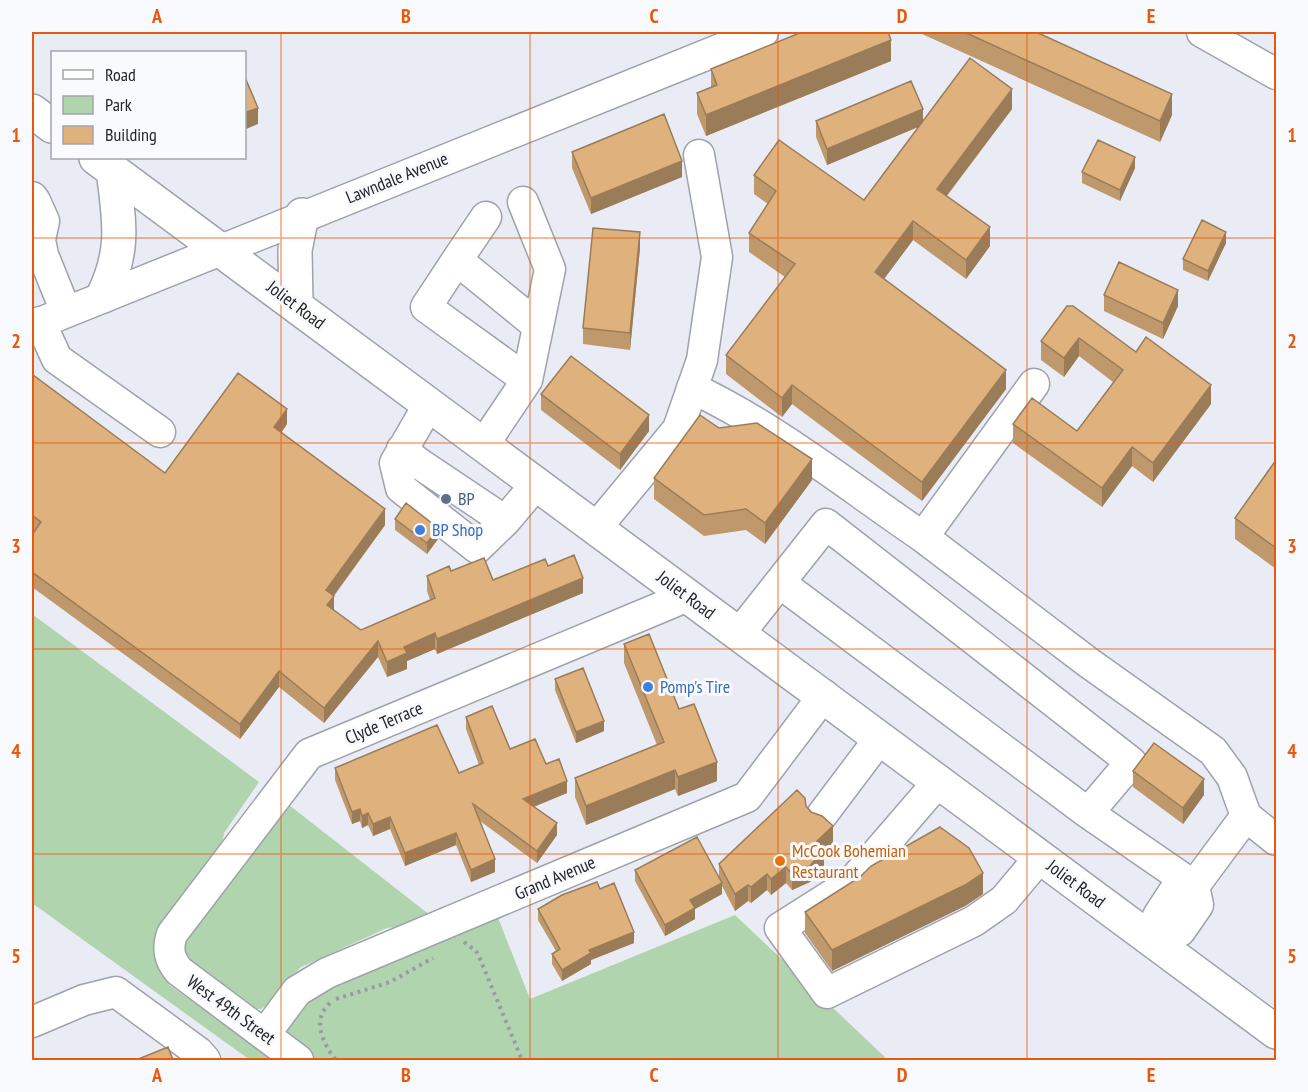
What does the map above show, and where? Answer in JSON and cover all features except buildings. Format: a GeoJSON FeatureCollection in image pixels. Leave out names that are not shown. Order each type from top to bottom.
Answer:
{"type":"FeatureCollection","features":[{"type":"Feature","properties":{"kind":"main road"},"geometry":{"type":"LineString","coordinates":[[32,111],[51,125]]}},
{"type":"Feature","properties":{"kind":"main road"},"geometry":{"type":"LineString","coordinates":[[103,296],[110,282],[121,234],[104,164]]}},
{"type":"Feature","properties":{"kind":"main road","name":"Joliet Road"},"geometry":{"type":"LineString","coordinates":[[104,164],[1040,857],[1161,936],[1276,1032]]}},
{"type":"Feature","properties":{"kind":"main road"},"geometry":{"type":"LineString","coordinates":[[296,305],[295,250],[303,216]]}},
{"type":"Feature","properties":{"kind":"street","name":"Lawndale Avenue"},"geometry":{"type":"LineString","coordinates":[[46,320],[763,32]]}},
{"type":"Feature","properties":{"kind":"street"},"geometry":{"type":"LineString","coordinates":[[1202,32],[1276,74]]}},
{"type":"Feature","properties":{"kind":"street"},"geometry":{"type":"LineString","coordinates":[[597,528],[678,429],[702,360],[717,257],[699,155]]}},
{"type":"Feature","properties":{"kind":"street"},"geometry":{"type":"LineString","coordinates":[[32,197],[44,222],[40,240],[39,268],[46,320],[57,359],[160,432]]}},
{"type":"Feature","properties":{"kind":"street"},"geometry":{"type":"LineString","coordinates":[[484,444],[527,380],[550,269],[523,202]]}},
{"type":"Feature","properties":{"kind":"street"},"geometry":{"type":"LineString","coordinates":[[486,217],[426,307],[527,380]]}},
{"type":"Feature","properties":{"kind":"street"},"geometry":{"type":"LineString","coordinates":[[457,260],[538,326]]}},
{"type":"Feature","properties":{"kind":"street"},"geometry":{"type":"LineString","coordinates":[[923,537],[1034,384]]}},
{"type":"Feature","properties":{"kind":"street"},"geometry":{"type":"LineString","coordinates":[[692,388],[731,407],[770,431],[923,537],[1089,663],[1213,751],[1232,777],[1246,816],[1276,840]]}},
{"type":"Feature","properties":{"kind":"street"},"geometry":{"type":"LineString","coordinates":[[429,404],[395,463],[401,488],[477,549],[505,521],[537,483]]}},
{"type":"Feature","properties":{"kind":"street"},"geometry":{"type":"LineString","coordinates":[[739,634],[826,524],[1131,762],[1088,813]]}},
{"type":"Feature","properties":{"kind":"street"},"geometry":{"type":"LineString","coordinates":[[780,583],[1088,813],[1194,886]]}},
{"type":"Feature","properties":{"kind":"street","name":"Clyde Terrace"},"geometry":{"type":"LineString","coordinates":[[169,954],[172,934],[309,754],[688,596]]}},
{"type":"Feature","properties":{"kind":"street","name":"Grand Avenue"},"geometry":{"type":"LineString","coordinates":[[265,1034],[297,991],[327,973],[747,797],[824,695]]}},
{"type":"Feature","properties":{"kind":"street"},"geometry":{"type":"LineString","coordinates":[[822,815],[880,738]]}},
{"type":"Feature","properties":{"kind":"street"},"geometry":{"type":"LineString","coordinates":[[939,781],[851,884],[780,928],[827,993],[974,921],[1004,900],[1040,857]]}},
{"type":"Feature","properties":{"kind":"street"},"geometry":{"type":"LineString","coordinates":[[1161,936],[1158,916],[1175,890],[1194,886],[1246,816]]}},
{"type":"Feature","properties":{"kind":"street","name":"West 49th Street"},"geometry":{"type":"LineString","coordinates":[[169,954],[179,971],[298,1060]]}},
{"type":"Feature","properties":{"kind":"street"},"geometry":{"type":"LineString","coordinates":[[32,1022],[84,1000],[116,992],[198,1052],[205,1060]]}},
{"type":"Feature","properties":{"kind":"path"},"geometry":{"type":"LineString","coordinates":[[459,939],[476,951],[522,1060]]}},
{"type":"Feature","properties":{"kind":"path"},"geometry":{"type":"LineString","coordinates":[[336,1060],[327,1049],[320,1031],[321,1013],[325,1007],[333,1000],[390,982],[438,955]]}},
{"type":"Feature","properties":{"kind":"green space"},"geometry":{"type":"Polygon","coordinates":[[[32,614],[259,782],[224,833],[222,846],[157,961],[169,985],[261,1050],[298,996],[495,910],[530,999],[735,915],[888,1060],[250,1060],[32,903],[32,614]]]}},
{"type":"Feature","properties":{"kind":"green space"},"geometry":{"type":"Polygon","coordinates":[[[289,805],[435,919],[417,925],[387,928],[301,967],[285,983],[274,1000],[261,1009],[248,1009],[187,962],[184,948],[190,935],[244,861],[253,854],[289,805]]]}},
{"type":"Feature","properties":{"kind":"place","name":"BP"},"geometry":{"type":"Point","coordinates":[446,499]}},
{"type":"Feature","properties":{"kind":"place","name":"BP Shop"},"geometry":{"type":"Point","coordinates":[420,530]}},
{"type":"Feature","properties":{"kind":"place","name":"Pomp's Tire"},"geometry":{"type":"Point","coordinates":[648,687]}},
{"type":"Feature","properties":{"kind":"place","name":"McCook Bohemian Restaurant"},"geometry":{"type":"Point","coordinates":[780,861]}}]}
